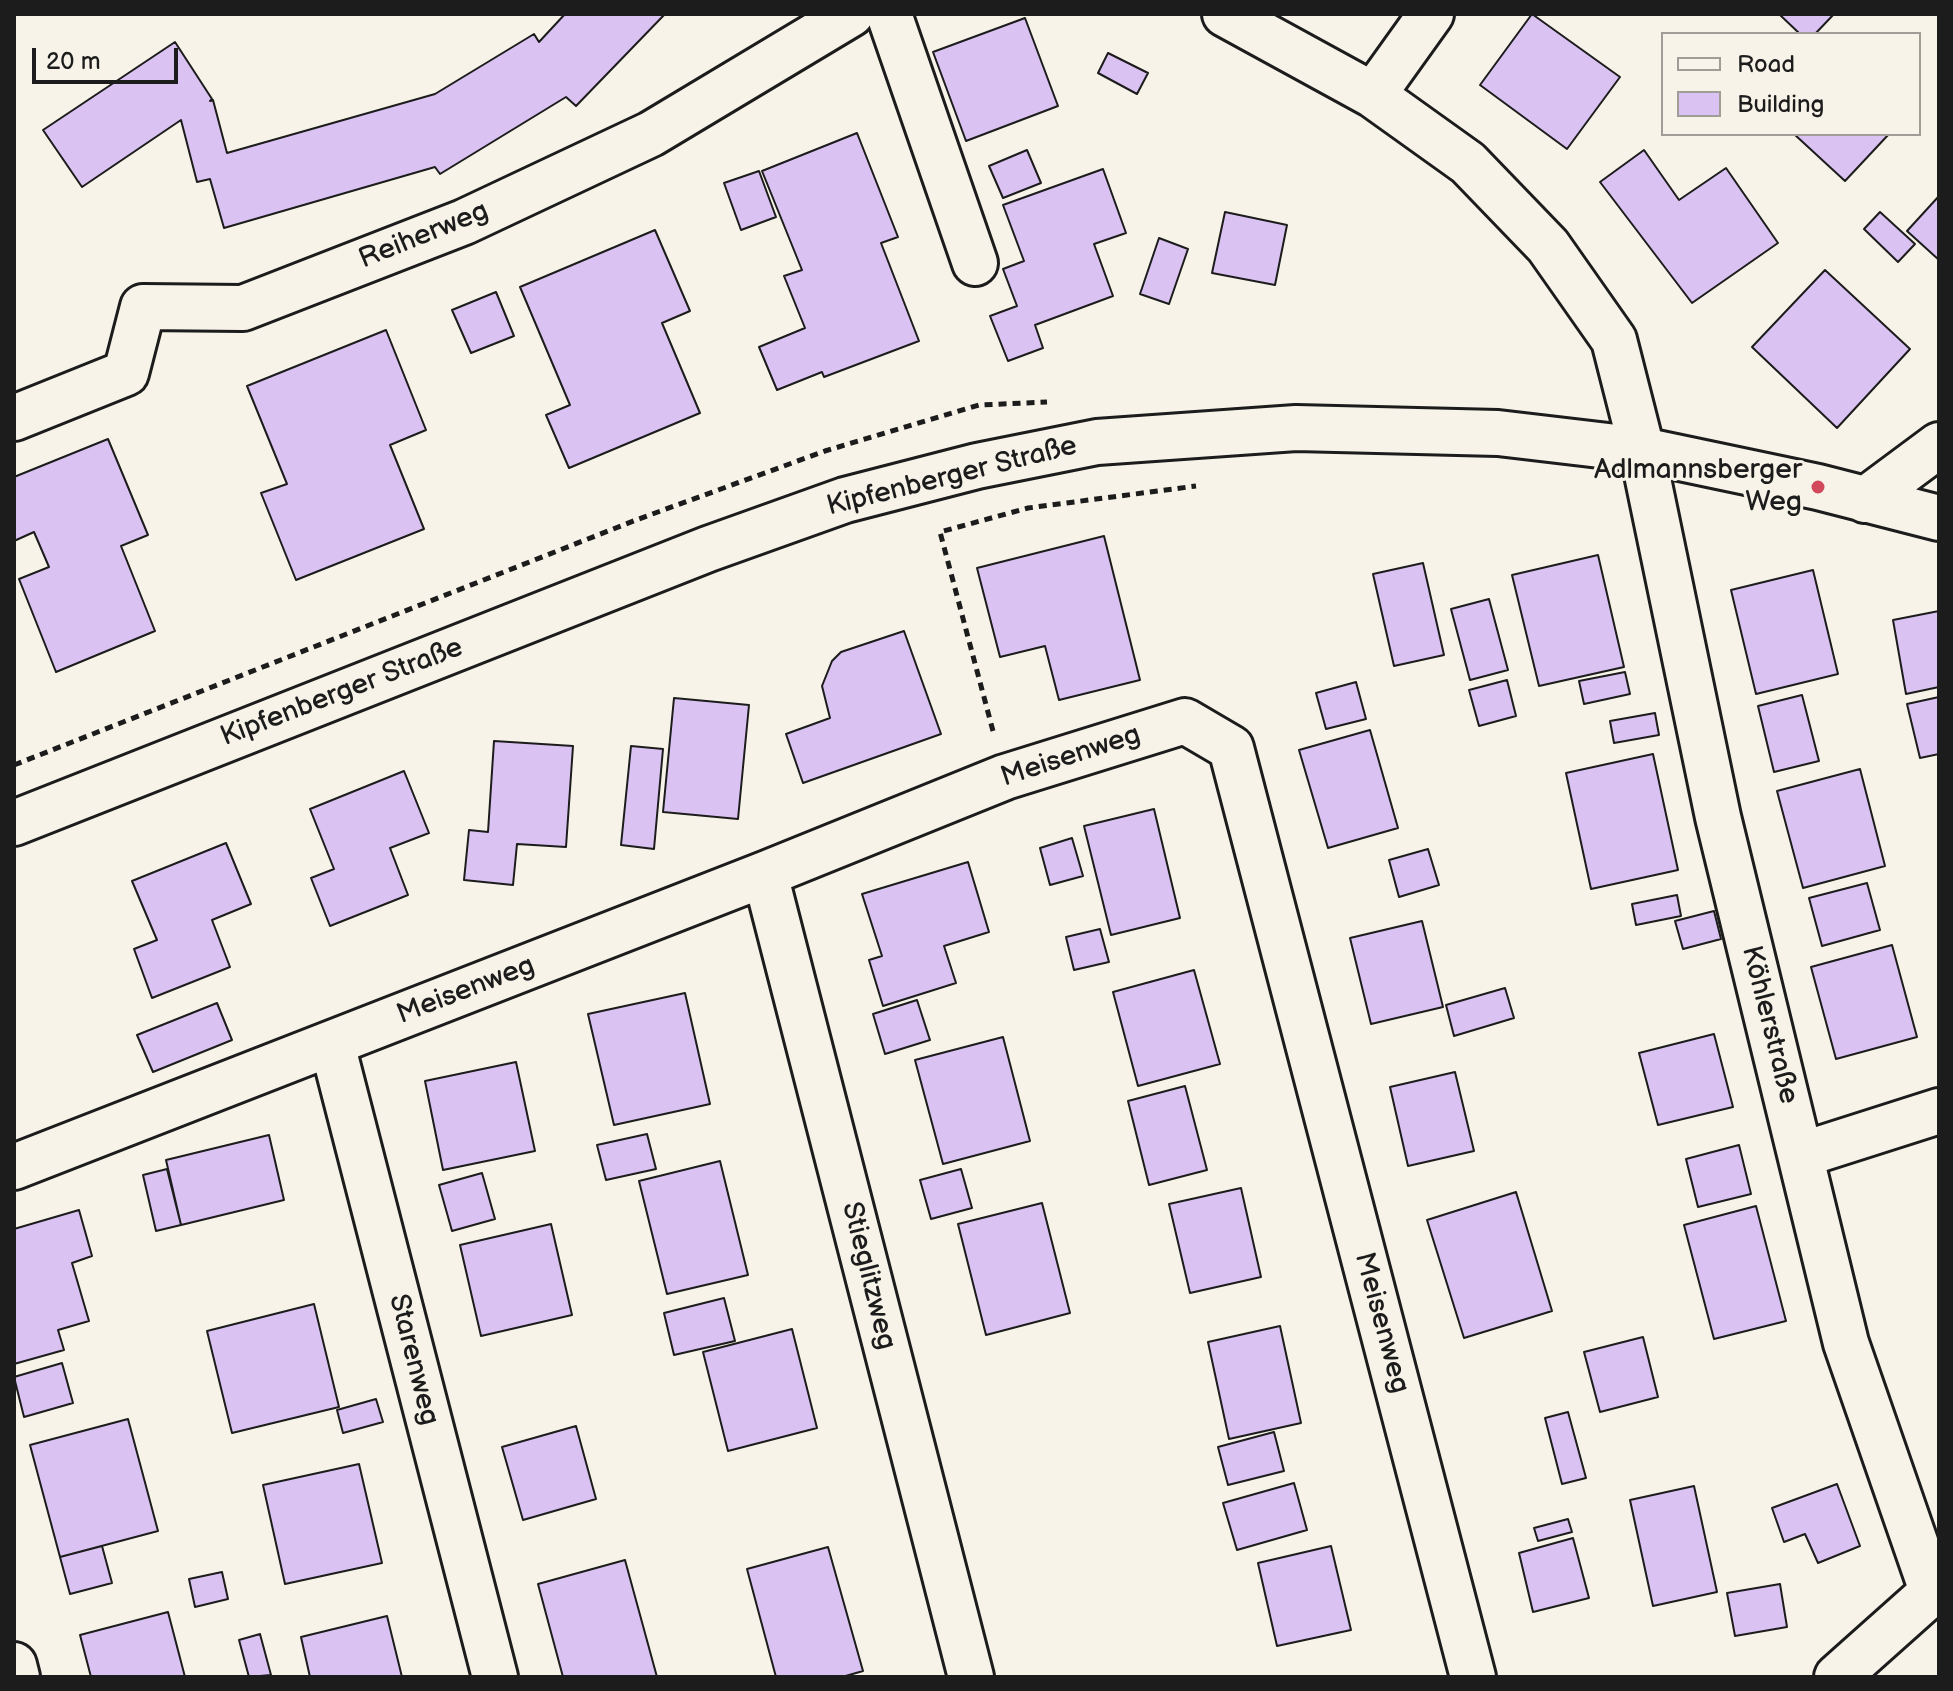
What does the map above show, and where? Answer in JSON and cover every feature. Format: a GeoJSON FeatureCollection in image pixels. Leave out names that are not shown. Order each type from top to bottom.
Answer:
{"type":"FeatureCollection","features":[{"type":"Feature","properties":{"kind":"street","name":"Reiherweg"},"geometry":{"type":"LineString","coordinates":[[14,418],[126,373],[143,307],[243,308],[464,222],[651,134],[851,14]]}},
{"type":"Feature","properties":{"kind":"street"},"geometry":{"type":"LineString","coordinates":[[889,14],[975,263]]}},
{"type":"Feature","properties":{"kind":"street"},"geometry":{"type":"LineString","coordinates":[[1225,14],[1373,95],[1468,163],[1548,246],[1614,340],[1642,450]]}},
{"type":"Feature","properties":{"kind":"street"},"geometry":{"type":"LineString","coordinates":[[1373,95],[1431,14]]}},
{"type":"Feature","properties":{"kind":"street","name":"Kipfenberger Straße"},"geometry":{"type":"LineString","coordinates":[[14,823],[708,549],[845,500],[977,466],[1097,442],[1296,428],[1498,433],[1642,450],[1818,487],[1939,518]]}},
{"type":"Feature","properties":{"kind":"street"},"geometry":{"type":"LineString","coordinates":[[1865,500],[1939,445]]}},
{"type":"Feature","properties":{"kind":"street","name":"Köhlerstraße"},"geometry":{"type":"LineString","coordinates":[[1642,450],[1718,817],[1846,1343],[1935,1588]]}},
{"type":"Feature","properties":{"kind":"street","name":"Meisenweg"},"geometry":{"type":"LineString","coordinates":[[14,1167],[1005,777],[1185,721],[1231,748],[1473,1677]]}},
{"type":"Feature","properties":{"kind":"street","name":"Stieglitzweg"},"geometry":{"type":"LineString","coordinates":[[765,874],[971,1677]]}},
{"type":"Feature","properties":{"kind":"street","name":"Starenweg"},"geometry":{"type":"LineString","coordinates":[[332,1044],[495,1677]]}},
{"type":"Feature","properties":{"kind":"street"},"geometry":{"type":"LineString","coordinates":[[1801,1155],[1939,1111]]}},
{"type":"Feature","properties":{"kind":"street"},"geometry":{"type":"LineString","coordinates":[[1837,1677],[1935,1588]]}},
{"type":"Feature","properties":{"kind":"street"},"geometry":{"type":"LineString","coordinates":[[14,1665],[17,1677]]}},
{"type":"Feature","properties":{"kind":"path"},"geometry":{"type":"LineString","coordinates":[[1005,777],[940,532],[1028,508],[1208,485]]}},
{"type":"Feature","properties":{"kind":"building"},"geometry":{"type":"Polygon","coordinates":[[[565,14],[665,14],[576,106],[566,97],[440,174],[435,167],[224,228],[210,179],[197,182],[181,120],[82,187],[43,130],[175,42],[212,99],[210,101],[213,100],[227,153],[435,94],[534,34],[539,42],[565,14]]]}},
{"type":"Feature","properties":{"kind":"building"},"geometry":{"type":"Polygon","coordinates":[[[1532,14],[1620,77],[1567,149],[1480,85],[1532,14]]]}},
{"type":"Feature","properties":{"kind":"building"},"geometry":{"type":"Polygon","coordinates":[[[1779,14],[1834,14],[1817,32],[1798,32],[1779,14]]]}},
{"type":"Feature","properties":{"kind":"building"},"geometry":{"type":"Polygon","coordinates":[[[1025,18],[1058,106],[966,141],[933,52],[1025,18]]]}},
{"type":"Feature","properties":{"kind":"building"},"geometry":{"type":"Polygon","coordinates":[[[1108,53],[1148,73],[1137,94],[1098,73],[1108,53]]]}},
{"type":"Feature","properties":{"kind":"building"},"geometry":{"type":"Polygon","coordinates":[[[857,133],[898,237],[881,243],[919,341],[824,377],[822,372],[777,390],[759,347],[805,328],[784,276],[802,270],[762,171],[857,133]]]}},
{"type":"Feature","properties":{"kind":"building"},"geometry":{"type":"Polygon","coordinates":[[[1796,136],[1887,136],[1845,181],[1796,136]]]}},
{"type":"Feature","properties":{"kind":"building"},"geometry":{"type":"Polygon","coordinates":[[[1027,150],[1041,183],[1003,198],[989,166],[1027,150]]]}},
{"type":"Feature","properties":{"kind":"building"},"geometry":{"type":"Polygon","coordinates":[[[1644,150],[1679,200],[1726,168],[1778,243],[1692,303],[1600,182],[1644,150]]]}},
{"type":"Feature","properties":{"kind":"building"},"geometry":{"type":"Polygon","coordinates":[[[1103,169],[1126,233],[1094,244],[1113,296],[1035,325],[1043,348],[1008,361],[990,316],[1017,306],[1003,269],[1024,261],[1003,205],[1103,169]]]}},
{"type":"Feature","properties":{"kind":"building"},"geometry":{"type":"Polygon","coordinates":[[[759,171],[776,217],[741,230],[724,183],[759,171]]]}},
{"type":"Feature","properties":{"kind":"building"},"geometry":{"type":"Polygon","coordinates":[[[1939,196],[1939,260],[1907,231],[1939,196]]]}},
{"type":"Feature","properties":{"kind":"building"},"geometry":{"type":"Polygon","coordinates":[[[1225,212],[1287,225],[1275,285],[1212,273],[1225,212]]]}},
{"type":"Feature","properties":{"kind":"building"},"geometry":{"type":"Polygon","coordinates":[[[1880,212],[1915,244],[1898,262],[1864,229],[1880,212]]]}},
{"type":"Feature","properties":{"kind":"building"},"geometry":{"type":"Polygon","coordinates":[[[655,230],[690,311],[662,323],[700,413],[569,468],[546,415],[570,405],[520,287],[655,230]]]}},
{"type":"Feature","properties":{"kind":"building"},"geometry":{"type":"Polygon","coordinates":[[[1159,238],[1188,249],[1169,304],[1140,294],[1159,238]]]}},
{"type":"Feature","properties":{"kind":"building"},"geometry":{"type":"Polygon","coordinates":[[[1825,270],[1910,349],[1837,428],[1752,347],[1825,270]]]}},
{"type":"Feature","properties":{"kind":"building"},"geometry":{"type":"Polygon","coordinates":[[[496,292],[514,336],[471,353],[452,310],[496,292]]]}},
{"type":"Feature","properties":{"kind":"building"},"geometry":{"type":"Polygon","coordinates":[[[386,330],[426,430],[390,445],[424,529],[296,580],[261,493],[287,484],[247,386],[386,330]]]}},
{"type":"Feature","properties":{"kind":"building"},"geometry":{"type":"Polygon","coordinates":[[[108,439],[148,535],[121,546],[155,631],[56,672],[19,579],[49,567],[34,532],[14,541],[14,477],[108,439]]]}},
{"type":"Feature","properties":{"kind":"building"},"geometry":{"type":"Polygon","coordinates":[[[1104,536],[1140,680],[1059,700],[1045,646],[1000,657],[977,568],[1104,536]]]}},
{"type":"Feature","properties":{"kind":"building"},"geometry":{"type":"Polygon","coordinates":[[[1598,555],[1624,667],[1539,686],[1512,575],[1598,555]]]}},
{"type":"Feature","properties":{"kind":"building"},"geometry":{"type":"Polygon","coordinates":[[[1423,563],[1444,655],[1394,666],[1373,574],[1423,563]]]}},
{"type":"Feature","properties":{"kind":"building"},"geometry":{"type":"Polygon","coordinates":[[[1813,570],[1838,674],[1756,694],[1731,590],[1813,570]]]}},
{"type":"Feature","properties":{"kind":"building"},"geometry":{"type":"Polygon","coordinates":[[[1489,599],[1508,670],[1470,680],[1451,609],[1489,599]]]}},
{"type":"Feature","properties":{"kind":"building"},"geometry":{"type":"Polygon","coordinates":[[[1939,611],[1939,687],[1906,694],[1893,620],[1939,611]]]}},
{"type":"Feature","properties":{"kind":"building"},"geometry":{"type":"Polygon","coordinates":[[[904,631],[941,734],[803,783],[786,734],[830,718],[822,686],[832,661],[841,652],[904,631]]]}},
{"type":"Feature","properties":{"kind":"building"},"geometry":{"type":"Polygon","coordinates":[[[1625,672],[1630,694],[1584,704],[1579,681],[1625,672]]]}},
{"type":"Feature","properties":{"kind":"building"},"geometry":{"type":"Polygon","coordinates":[[[1507,680],[1516,716],[1479,726],[1469,690],[1507,680]]]}},
{"type":"Feature","properties":{"kind":"building"},"geometry":{"type":"Polygon","coordinates":[[[1356,682],[1366,719],[1326,729],[1316,693],[1356,682]]]}},
{"type":"Feature","properties":{"kind":"building"},"geometry":{"type":"Polygon","coordinates":[[[1802,695],[1819,761],[1774,772],[1758,706],[1802,695]]]}},
{"type":"Feature","properties":{"kind":"building"},"geometry":{"type":"Polygon","coordinates":[[[1939,697],[1939,754],[1920,758],[1907,704],[1939,697]]]}},
{"type":"Feature","properties":{"kind":"building"},"geometry":{"type":"Polygon","coordinates":[[[674,698],[749,705],[738,819],[663,812],[674,698]]]}},
{"type":"Feature","properties":{"kind":"building"},"geometry":{"type":"Polygon","coordinates":[[[1655,713],[1659,735],[1614,743],[1610,721],[1655,713]]]}},
{"type":"Feature","properties":{"kind":"building"},"geometry":{"type":"Polygon","coordinates":[[[1370,730],[1398,828],[1328,848],[1299,750],[1370,730]]]}},
{"type":"Feature","properties":{"kind":"building"},"geometry":{"type":"Polygon","coordinates":[[[494,741],[573,746],[566,847],[517,844],[513,885],[464,880],[469,830],[488,832],[494,741]]]}},
{"type":"Feature","properties":{"kind":"building"},"geometry":{"type":"Polygon","coordinates":[[[631,746],[663,749],[654,849],[621,845],[631,746]]]}},
{"type":"Feature","properties":{"kind":"building"},"geometry":{"type":"Polygon","coordinates":[[[1653,754],[1678,870],[1591,889],[1566,773],[1653,754]]]}},
{"type":"Feature","properties":{"kind":"building"},"geometry":{"type":"Polygon","coordinates":[[[1860,769],[1885,866],[1803,888],[1777,791],[1860,769]]]}},
{"type":"Feature","properties":{"kind":"building"},"geometry":{"type":"Polygon","coordinates":[[[404,771],[429,833],[390,848],[408,895],[330,926],[311,878],[334,869],[310,809],[404,771]]]}},
{"type":"Feature","properties":{"kind":"building"},"geometry":{"type":"Polygon","coordinates":[[[1154,809],[1180,918],[1111,935],[1084,826],[1154,809]]]}},
{"type":"Feature","properties":{"kind":"building"},"geometry":{"type":"Polygon","coordinates":[[[1072,838],[1083,876],[1050,885],[1040,848],[1072,838]]]}},
{"type":"Feature","properties":{"kind":"building"},"geometry":{"type":"Polygon","coordinates":[[[226,843],[251,904],[212,920],[230,967],[152,998],[134,949],[157,940],[132,881],[226,843]]]}},
{"type":"Feature","properties":{"kind":"building"},"geometry":{"type":"Polygon","coordinates":[[[1428,849],[1439,885],[1399,897],[1389,860],[1428,849]]]}},
{"type":"Feature","properties":{"kind":"building"},"geometry":{"type":"Polygon","coordinates":[[[968,862],[989,932],[944,946],[956,983],[883,1006],[869,960],[882,956],[862,894],[968,862]]]}},
{"type":"Feature","properties":{"kind":"building"},"geometry":{"type":"Polygon","coordinates":[[[1867,883],[1880,930],[1822,946],[1809,898],[1867,883]]]}},
{"type":"Feature","properties":{"kind":"building"},"geometry":{"type":"Polygon","coordinates":[[[1677,895],[1681,916],[1636,925],[1632,904],[1677,895]]]}},
{"type":"Feature","properties":{"kind":"building"},"geometry":{"type":"Polygon","coordinates":[[[1714,911],[1721,939],[1683,949],[1675,921],[1714,911]]]}},
{"type":"Feature","properties":{"kind":"building"},"geometry":{"type":"Polygon","coordinates":[[[1422,921],[1443,1007],[1371,1024],[1350,938],[1422,921]]]}},
{"type":"Feature","properties":{"kind":"building"},"geometry":{"type":"Polygon","coordinates":[[[1100,929],[1109,962],[1074,970],[1066,937],[1100,929]]]}},
{"type":"Feature","properties":{"kind":"building"},"geometry":{"type":"Polygon","coordinates":[[[1892,945],[1917,1037],[1836,1059],[1811,967],[1892,945]]]}},
{"type":"Feature","properties":{"kind":"building"},"geometry":{"type":"Polygon","coordinates":[[[1194,970],[1220,1064],[1138,1086],[1113,992],[1194,970]]]}},
{"type":"Feature","properties":{"kind":"building"},"geometry":{"type":"Polygon","coordinates":[[[1505,988],[1514,1018],[1454,1036],[1446,1005],[1505,988]]]}},
{"type":"Feature","properties":{"kind":"building"},"geometry":{"type":"Polygon","coordinates":[[[685,993],[710,1104],[614,1125],[588,1014],[685,993]]]}},
{"type":"Feature","properties":{"kind":"building"},"geometry":{"type":"Polygon","coordinates":[[[917,1000],[930,1040],[885,1054],[873,1014],[917,1000]]]}},
{"type":"Feature","properties":{"kind":"building"},"geometry":{"type":"Polygon","coordinates":[[[217,1003],[232,1040],[153,1072],[137,1035],[217,1003]]]}},
{"type":"Feature","properties":{"kind":"building"},"geometry":{"type":"Polygon","coordinates":[[[1714,1034],[1733,1107],[1658,1125],[1639,1053],[1714,1034]]]}},
{"type":"Feature","properties":{"kind":"building"},"geometry":{"type":"Polygon","coordinates":[[[1003,1037],[1030,1141],[943,1164],[915,1060],[1003,1037]]]}},
{"type":"Feature","properties":{"kind":"building"},"geometry":{"type":"Polygon","coordinates":[[[516,1062],[535,1151],[443,1170],[425,1081],[516,1062]]]}},
{"type":"Feature","properties":{"kind":"building"},"geometry":{"type":"Polygon","coordinates":[[[1455,1072],[1474,1151],[1408,1166],[1390,1087],[1455,1072]]]}},
{"type":"Feature","properties":{"kind":"building"},"geometry":{"type":"Polygon","coordinates":[[[1185,1086],[1207,1170],[1149,1185],[1128,1101],[1185,1086]]]}},
{"type":"Feature","properties":{"kind":"building"},"geometry":{"type":"Polygon","coordinates":[[[647,1134],[656,1169],[606,1180],[597,1145],[647,1134]]]}},
{"type":"Feature","properties":{"kind":"building"},"geometry":{"type":"Polygon","coordinates":[[[269,1135],[284,1200],[181,1225],[166,1160],[269,1135]]]}},
{"type":"Feature","properties":{"kind":"building"},"geometry":{"type":"Polygon","coordinates":[[[1739,1145],[1751,1194],[1698,1207],[1686,1159],[1739,1145]]]}},
{"type":"Feature","properties":{"kind":"building"},"geometry":{"type":"Polygon","coordinates":[[[720,1161],[748,1275],[667,1294],[639,1181],[720,1161]]]}},
{"type":"Feature","properties":{"kind":"building"},"geometry":{"type":"Polygon","coordinates":[[[167,1169],[181,1225],[156,1231],[143,1175],[167,1169]]]}},
{"type":"Feature","properties":{"kind":"building"},"geometry":{"type":"Polygon","coordinates":[[[961,1169],[972,1208],[931,1219],[920,1180],[961,1169]]]}},
{"type":"Feature","properties":{"kind":"building"},"geometry":{"type":"Polygon","coordinates":[[[482,1173],[495,1219],[452,1231],[439,1185],[482,1173]]]}},
{"type":"Feature","properties":{"kind":"building"},"geometry":{"type":"Polygon","coordinates":[[[1241,1188],[1261,1277],[1190,1293],[1169,1204],[1241,1188]]]}},
{"type":"Feature","properties":{"kind":"building"},"geometry":{"type":"Polygon","coordinates":[[[1516,1192],[1552,1311],[1464,1338],[1427,1220],[1516,1192]]]}},
{"type":"Feature","properties":{"kind":"building"},"geometry":{"type":"Polygon","coordinates":[[[1042,1203],[1070,1313],[986,1335],[958,1224],[1042,1203]]]}},
{"type":"Feature","properties":{"kind":"building"},"geometry":{"type":"Polygon","coordinates":[[[1756,1206],[1786,1321],[1714,1339],[1684,1225],[1756,1206]]]}},
{"type":"Feature","properties":{"kind":"building"},"geometry":{"type":"Polygon","coordinates":[[[79,1210],[92,1256],[72,1263],[89,1321],[58,1330],[64,1350],[14,1364],[14,1229],[79,1210]]]}},
{"type":"Feature","properties":{"kind":"building"},"geometry":{"type":"Polygon","coordinates":[[[551,1224],[572,1315],[481,1336],[460,1245],[551,1224]]]}},
{"type":"Feature","properties":{"kind":"building"},"geometry":{"type":"Polygon","coordinates":[[[724,1298],[735,1341],[674,1355],[664,1313],[724,1298]]]}},
{"type":"Feature","properties":{"kind":"building"},"geometry":{"type":"Polygon","coordinates":[[[314,1304],[339,1407],[232,1433],[207,1331],[314,1304]]]}},
{"type":"Feature","properties":{"kind":"building"},"geometry":{"type":"Polygon","coordinates":[[[1280,1326],[1301,1423],[1229,1439],[1208,1342],[1280,1326]]]}},
{"type":"Feature","properties":{"kind":"building"},"geometry":{"type":"Polygon","coordinates":[[[792,1329],[817,1428],[728,1451],[703,1352],[792,1329]]]}},
{"type":"Feature","properties":{"kind":"building"},"geometry":{"type":"Polygon","coordinates":[[[1643,1337],[1658,1397],[1600,1412],[1584,1352],[1643,1337]]]}},
{"type":"Feature","properties":{"kind":"building"},"geometry":{"type":"Polygon","coordinates":[[[62,1363],[73,1403],[24,1417],[14,1377],[62,1363]]]}},
{"type":"Feature","properties":{"kind":"building"},"geometry":{"type":"Polygon","coordinates":[[[376,1399],[383,1422],[343,1433],[337,1410],[376,1399]]]}},
{"type":"Feature","properties":{"kind":"building"},"geometry":{"type":"Polygon","coordinates":[[[1568,1412],[1586,1478],[1562,1484],[1545,1418],[1568,1412]]]}},
{"type":"Feature","properties":{"kind":"building"},"geometry":{"type":"Polygon","coordinates":[[[128,1419],[158,1531],[60,1557],[30,1445],[128,1419]]]}},
{"type":"Feature","properties":{"kind":"building"},"geometry":{"type":"Polygon","coordinates":[[[576,1426],[596,1499],[523,1520],[502,1447],[576,1426]]]}},
{"type":"Feature","properties":{"kind":"building"},"geometry":{"type":"Polygon","coordinates":[[[1274,1432],[1284,1471],[1228,1485],[1218,1447],[1274,1432]]]}},
{"type":"Feature","properties":{"kind":"building"},"geometry":{"type":"Polygon","coordinates":[[[359,1464],[382,1563],[285,1584],[263,1485],[359,1464]]]}},
{"type":"Feature","properties":{"kind":"building"},"geometry":{"type":"Polygon","coordinates":[[[1294,1483],[1307,1530],[1237,1550],[1223,1503],[1294,1483]]]}},
{"type":"Feature","properties":{"kind":"building"},"geometry":{"type":"Polygon","coordinates":[[[1837,1484],[1860,1546],[1818,1563],[1805,1534],[1784,1542],[1772,1508],[1837,1484]]]}},
{"type":"Feature","properties":{"kind":"building"},"geometry":{"type":"Polygon","coordinates":[[[1694,1486],[1717,1592],[1653,1606],[1630,1500],[1694,1486]]]}},
{"type":"Feature","properties":{"kind":"building"},"geometry":{"type":"Polygon","coordinates":[[[1568,1519],[1572,1532],[1538,1541],[1534,1528],[1568,1519]]]}},
{"type":"Feature","properties":{"kind":"building"},"geometry":{"type":"Polygon","coordinates":[[[1573,1538],[1589,1598],[1533,1612],[1519,1553],[1573,1538]]]}},
{"type":"Feature","properties":{"kind":"building"},"geometry":{"type":"Polygon","coordinates":[[[102,1546],[112,1583],[70,1594],[60,1557],[102,1546]]]}},
{"type":"Feature","properties":{"kind":"building"},"geometry":{"type":"Polygon","coordinates":[[[1331,1546],[1351,1630],[1277,1646],[1258,1563],[1331,1546]]]}},
{"type":"Feature","properties":{"kind":"building"},"geometry":{"type":"Polygon","coordinates":[[[828,1547],[863,1671],[842,1677],[776,1677],[747,1569],[828,1547]]]}},
{"type":"Feature","properties":{"kind":"building"},"geometry":{"type":"Polygon","coordinates":[[[625,1560],[657,1677],[563,1677],[538,1584],[625,1560]]]}},
{"type":"Feature","properties":{"kind":"building"},"geometry":{"type":"Polygon","coordinates":[[[222,1572],[228,1599],[195,1607],[189,1579],[222,1572]]]}},
{"type":"Feature","properties":{"kind":"building"},"geometry":{"type":"Polygon","coordinates":[[[1780,1584],[1787,1627],[1735,1636],[1727,1593],[1780,1584]]]}},
{"type":"Feature","properties":{"kind":"building"},"geometry":{"type":"Polygon","coordinates":[[[168,1612],[185,1677],[91,1677],[80,1635],[168,1612]]]}},
{"type":"Feature","properties":{"kind":"building"},"geometry":{"type":"Polygon","coordinates":[[[387,1616],[402,1677],[310,1677],[301,1637],[387,1616]]]}},
{"type":"Feature","properties":{"kind":"building"},"geometry":{"type":"Polygon","coordinates":[[[260,1634],[271,1675],[249,1677],[239,1640],[260,1634]]]}},
{"type":"Feature","properties":{"kind":"place","name":"Adlmannsberger Weg"},"geometry":{"type":"Point","coordinates":[1818,487]}}]}
